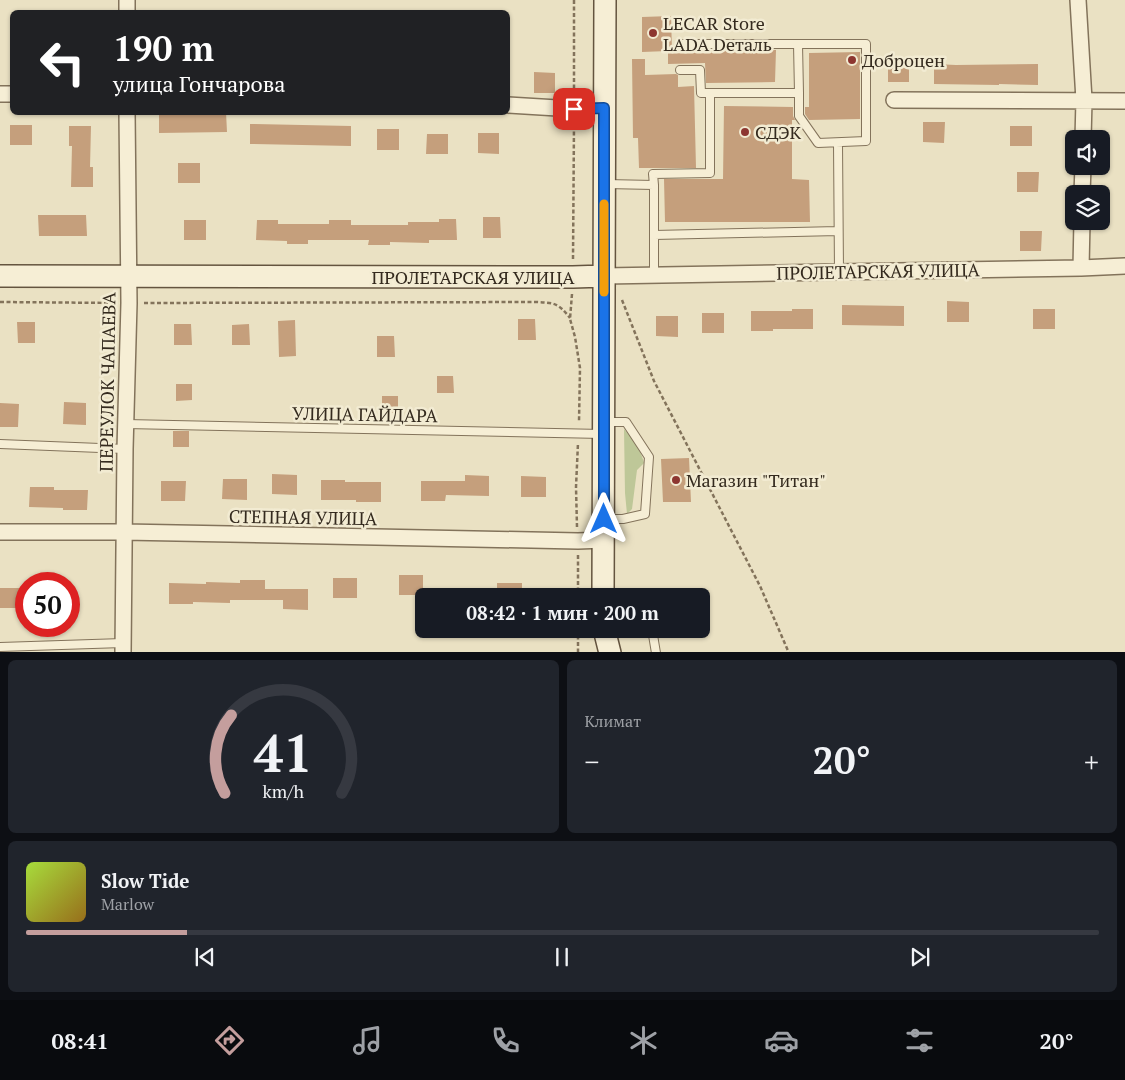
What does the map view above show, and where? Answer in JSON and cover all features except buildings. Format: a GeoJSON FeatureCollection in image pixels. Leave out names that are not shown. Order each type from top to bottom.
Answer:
{"type":"FeatureCollection","features":[{"type":"Feature","properties":{"kind":"main road"},"geometry":{"type":"LineString","coordinates":[[604,588],[604,428],[608,276],[604,184],[605,0]]}},
{"type":"Feature","properties":{"kind":"main road","name":"ПРОЛЕТАРСКАЯ УЛИЦА"},"geometry":{"type":"LineString","coordinates":[[0,276],[608,276]]}},
{"type":"Feature","properties":{"kind":"main road"},"geometry":{"type":"LineString","coordinates":[[606,638],[610,652]]}},
{"type":"Feature","properties":{"kind":"street"},"geometry":{"type":"LineString","coordinates":[[1078,0],[1084,100],[1083,130]]}},
{"type":"Feature","properties":{"kind":"street"},"geometry":{"type":"LineString","coordinates":[[894,100],[1125,101]]}},
{"type":"Feature","properties":{"kind":"street"},"geometry":{"type":"LineString","coordinates":[[510,106],[574,109],[604,108]]}},
{"type":"Feature","properties":{"kind":"street","name":"ПЕРЕУЛОК ЧАПАЕВА"},"geometry":{"type":"LineString","coordinates":[[123,648],[128,303],[127,115]]}},
{"type":"Feature","properties":{"kind":"street"},"geometry":{"type":"LineString","coordinates":[[1081,268],[1082,230]]}},
{"type":"Feature","properties":{"kind":"street","name":"ПРОЛЕТАРСКАЯ УЛИЦА"},"geometry":{"type":"LineString","coordinates":[[608,276],[1125,266]]}},
{"type":"Feature","properties":{"kind":"street","name":"СТЕПНАЯ УЛИЦА"},"geometry":{"type":"LineString","coordinates":[[0,532],[124,532],[604,540]]}},
{"type":"Feature","properties":{"kind":"street"},"geometry":{"type":"LineString","coordinates":[[604,638],[604,652]]}},
{"type":"Feature","properties":{"kind":"lane"},"geometry":{"type":"LineString","coordinates":[[681,44],[798,44],[866,44],[866,142],[818,143],[799,116],[798,44]]}},
{"type":"Feature","properties":{"kind":"lane"},"geometry":{"type":"LineString","coordinates":[[680,70],[700,70],[701,93],[799,92]]}},
{"type":"Feature","properties":{"kind":"lane"},"geometry":{"type":"LineString","coordinates":[[654,275],[654,174],[710,173],[710,93]]}},
{"type":"Feature","properties":{"kind":"lane"},"geometry":{"type":"LineString","coordinates":[[838,143],[839,272]]}},
{"type":"Feature","properties":{"kind":"lane"},"geometry":{"type":"LineString","coordinates":[[604,184],[654,185]]}},
{"type":"Feature","properties":{"kind":"lane"},"geometry":{"type":"LineString","coordinates":[[654,235],[838,231]]}},
{"type":"Feature","properties":{"kind":"lane","name":"УЛИЦА ГАЙДАРА"},"geometry":{"type":"LineString","coordinates":[[126,424],[578,433],[626,422],[649,457],[645,514],[623,519],[604,519]]}},
{"type":"Feature","properties":{"kind":"lane"},"geometry":{"type":"LineString","coordinates":[[0,444],[125,449]]}},
{"type":"Feature","properties":{"kind":"lane"},"geometry":{"type":"LineString","coordinates":[[654,638],[656,652]]}},
{"type":"Feature","properties":{"kind":"lane"},"geometry":{"type":"LineString","coordinates":[[0,647],[123,648]]}},
{"type":"Feature","properties":{"kind":"path"},"geometry":{"type":"LineString","coordinates":[[574,0],[573,277],[570,319],[580,368],[576,487],[578,588]]}},
{"type":"Feature","properties":{"kind":"path"},"geometry":{"type":"LineString","coordinates":[[608,276],[654,381],[760,586],[790,652]]}},
{"type":"Feature","properties":{"kind":"path"},"geometry":{"type":"LineString","coordinates":[[0,302],[536,302],[551,303],[562,308],[570,319]]}},
{"type":"Feature","properties":{"kind":"path"},"geometry":{"type":"LineString","coordinates":[[578,638],[578,652]]}},
{"type":"Feature","properties":{"kind":"green space"},"geometry":{"type":"Polygon","coordinates":[[[624,429],[636,445],[644,463],[637,470],[632,509],[627,514],[625,493],[624,429]]]}},
{"type":"Feature","properties":{"kind":"slow traffic"},"geometry":{"type":"LineString","coordinates":[[604,204],[604,292]]}},
{"type":"Feature","properties":{"kind":"place","name":"LECAR Store LADA Dеталь"},"geometry":{"type":"Point","coordinates":[653,33]}},
{"type":"Feature","properties":{"kind":"place","name":"Доброцен"},"geometry":{"type":"Point","coordinates":[852,60]}},
{"type":"Feature","properties":{"kind":"place","name":"СДЭК"},"geometry":{"type":"Point","coordinates":[745,132]}},
{"type":"Feature","properties":{"kind":"place","name":"Магазин \"Титан\""},"geometry":{"type":"Point","coordinates":[676,480]}},
{"type":"Feature","properties":{"kind":"route"},"geometry":{"type":"LineString","coordinates":[[574,109],[604,108],[604,519]]}}]}
